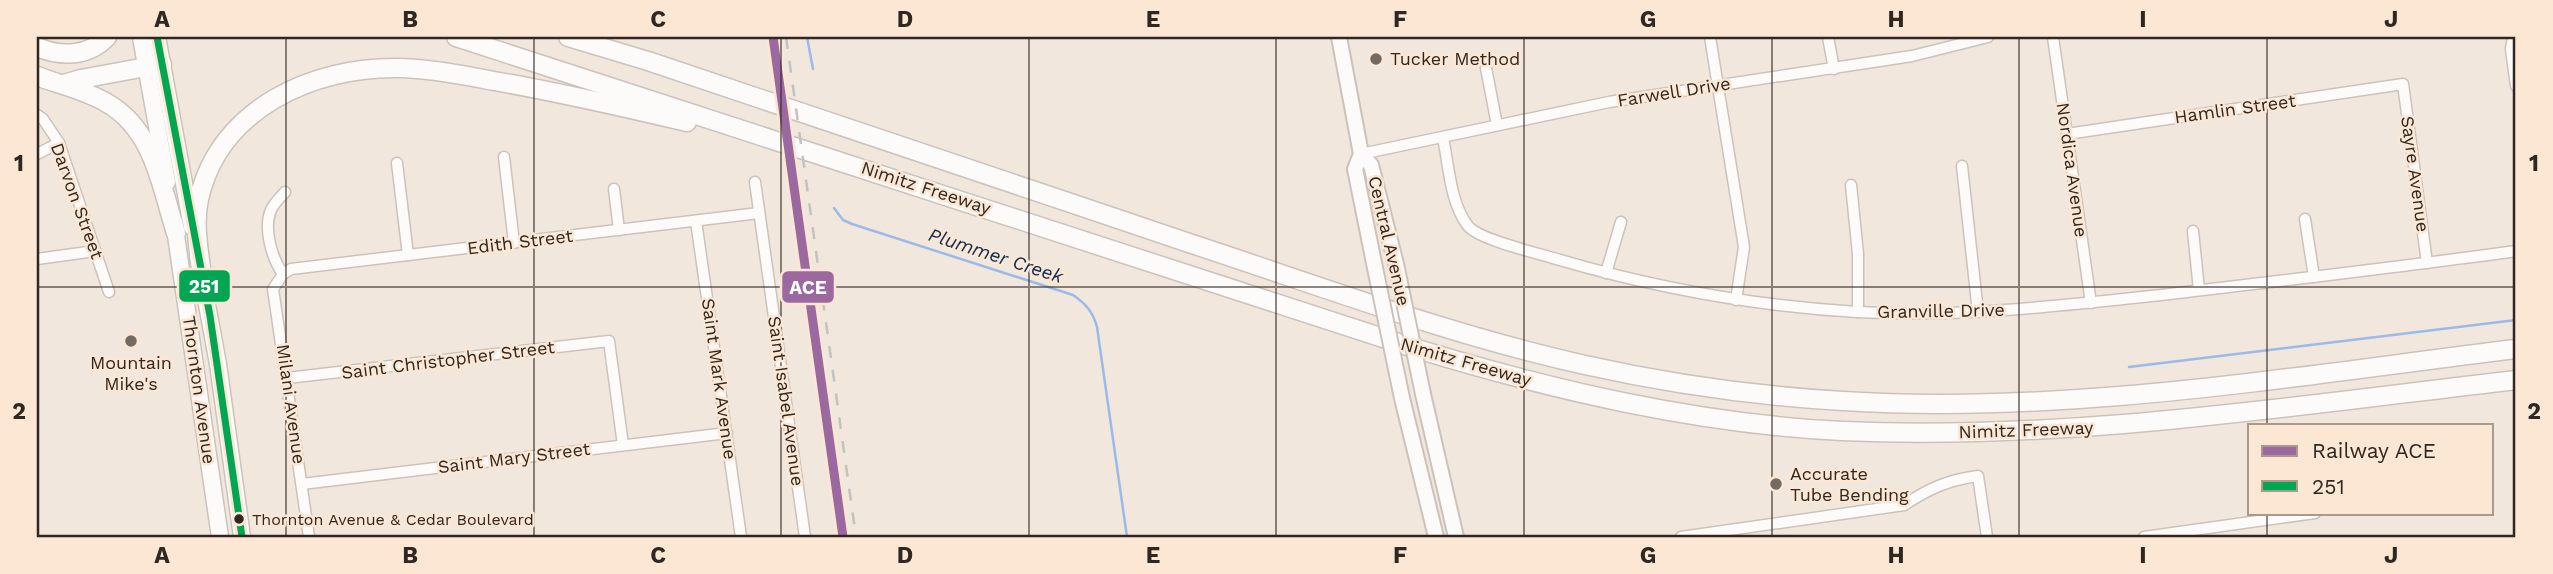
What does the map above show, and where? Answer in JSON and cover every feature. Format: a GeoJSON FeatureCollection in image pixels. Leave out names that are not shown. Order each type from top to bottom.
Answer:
{"type":"FeatureCollection","features":[{"type":"Feature","properties":{"kind":"highway"},"geometry":{"type":"LineString","coordinates":[[37,47],[54,53],[70,54],[87,50],[107,37]]}},
{"type":"Feature","properties":{"kind":"highway","name":"Nimitz Freeway"},"geometry":{"type":"LineString","coordinates":[[456,37],[1488,370],[1602,397],[1748,422],[1839,431],[2022,432],[2196,418],[2516,380]]}},
{"type":"Feature","properties":{"kind":"highway","name":"Nimitz Freeway"},"geometry":{"type":"LineString","coordinates":[[568,37],[648,61],[1426,321],[1584,365],[1668,382],[1841,401],[1935,405],[2021,404],[2168,391],[2516,349]]}},
{"type":"Feature","properties":{"kind":"highway"},"geometry":{"type":"LineString","coordinates":[[611,37],[648,61]]}},
{"type":"Feature","properties":{"kind":"highway"},"geometry":{"type":"LineString","coordinates":[[64,84],[153,65]]}},
{"type":"Feature","properties":{"kind":"highway"},"geometry":{"type":"LineString","coordinates":[[201,268],[196,223],[198,201],[211,161],[222,143],[234,128],[272,101],[293,90],[336,75],[398,68],[463,75],[570,94],[813,151]]}},
{"type":"Feature","properties":{"kind":"highway"},"geometry":{"type":"LineString","coordinates":[[37,76],[64,84],[107,103],[121,113],[144,138],[152,155],[176,233]]}},
{"type":"Feature","properties":{"kind":"main road","name":"Thornton Avenue"},"geometry":{"type":"LineString","coordinates":[[141,37],[153,65],[201,268],[218,364],[242,537]]}},
{"type":"Feature","properties":{"kind":"main road","name":"Thornton Avenue"},"geometry":{"type":"LineString","coordinates":[[157,37],[153,65],[220,537]]}},
{"type":"Feature","properties":{"kind":"main road","name":"Central Avenue"},"geometry":{"type":"LineString","coordinates":[[1339,37],[1361,154],[1371,165],[1396,264],[1457,537]]}},
{"type":"Feature","properties":{"kind":"main road","name":"Central Avenue"},"geometry":{"type":"LineString","coordinates":[[1361,154],[1355,169],[1402,398],[1436,537]]}},
{"type":"Feature","properties":{"kind":"street"},"geometry":{"type":"LineString","coordinates":[[1710,37],[1744,247],[1736,300]]}},
{"type":"Feature","properties":{"kind":"street"},"geometry":{"type":"LineString","coordinates":[[1828,37],[1833,69]]}},
{"type":"Feature","properties":{"kind":"street","name":"Farwell Drive"},"geometry":{"type":"LineString","coordinates":[[1361,154],[1609,102],[1912,57],[1988,37]]}},
{"type":"Feature","properties":{"kind":"street","name":"Nordica Avenue"},"geometry":{"type":"LineString","coordinates":[[2053,37],[2091,303]]}},
{"type":"Feature","properties":{"kind":"street"},"geometry":{"type":"LineString","coordinates":[[2513,37],[2511,50],[2516,86]]}},
{"type":"Feature","properties":{"kind":"street"},"geometry":{"type":"LineString","coordinates":[[1486,68],[1497,125]]}},
{"type":"Feature","properties":{"kind":"street","name":"Hamlin Street"},"geometry":{"type":"LineString","coordinates":[[2067,134],[2403,85]]}},
{"type":"Feature","properties":{"kind":"street","name":"Sayre Avenue"},"geometry":{"type":"LineString","coordinates":[[2403,85],[2427,263]]}},
{"type":"Feature","properties":{"kind":"street","name":"Darvon Street"},"geometry":{"type":"LineString","coordinates":[[37,115],[43,119],[59,143],[109,292]]}},
{"type":"Feature","properties":{"kind":"street","name":"Granville Drive"},"geometry":{"type":"LineString","coordinates":[[1443,138],[1457,207],[1470,229],[1491,239],[1606,273],[1736,300],[1858,312],[1978,312],[2091,303],[2516,251]]}},
{"type":"Feature","properties":{"kind":"street"},"geometry":{"type":"LineString","coordinates":[[37,154],[59,143]]}},
{"type":"Feature","properties":{"kind":"street"},"geometry":{"type":"LineString","coordinates":[[503,157],[514,243]]}},
{"type":"Feature","properties":{"kind":"street"},"geometry":{"type":"LineString","coordinates":[[397,163],[408,255]]}},
{"type":"Feature","properties":{"kind":"street"},"geometry":{"type":"LineString","coordinates":[[1962,166],[1978,312]]}},
{"type":"Feature","properties":{"kind":"street","name":"Saint Isabel Avenue"},"geometry":{"type":"LineString","coordinates":[[755,182],[805,537]]}},
{"type":"Feature","properties":{"kind":"street"},"geometry":{"type":"LineString","coordinates":[[1851,186],[1858,254],[1858,312]]}},
{"type":"Feature","properties":{"kind":"street"},"geometry":{"type":"LineString","coordinates":[[614,189],[619,230]]}},
{"type":"Feature","properties":{"kind":"street"},"geometry":{"type":"LineString","coordinates":[[282,274],[271,249],[270,212],[285,192]]}},
{"type":"Feature","properties":{"kind":"street","name":"Edith Street"},"geometry":{"type":"LineString","coordinates":[[282,274],[291,269],[760,213]]}},
{"type":"Feature","properties":{"kind":"street"},"geometry":{"type":"LineString","coordinates":[[2305,219],[2314,277]]}},
{"type":"Feature","properties":{"kind":"street","name":"Saint Mark Avenue"},"geometry":{"type":"LineString","coordinates":[[696,221],[741,537]]}},
{"type":"Feature","properties":{"kind":"street"},"geometry":{"type":"LineString","coordinates":[[1606,273],[1621,222]]}},
{"type":"Feature","properties":{"kind":"street"},"geometry":{"type":"LineString","coordinates":[[2193,231],[2199,290]]}},
{"type":"Feature","properties":{"kind":"street"},"geometry":{"type":"LineString","coordinates":[[37,259],[95,251]]}},
{"type":"Feature","properties":{"kind":"street","name":"Milani Avenue"},"geometry":{"type":"LineString","coordinates":[[282,274],[273,289],[309,537]]}},
{"type":"Feature","properties":{"kind":"street","name":"Saint Christopher Street"},"geometry":{"type":"LineString","coordinates":[[287,378],[608,341],[623,445]]}},
{"type":"Feature","properties":{"kind":"street","name":"Saint Mary Street"},"geometry":{"type":"LineString","coordinates":[[302,484],[727,433]]}},
{"type":"Feature","properties":{"kind":"street"},"geometry":{"type":"LineString","coordinates":[[1681,537],[1740,533],[1904,505],[1929,488],[1978,476],[1987,537]]}},
{"type":"Feature","properties":{"kind":"street"},"geometry":{"type":"LineString","coordinates":[[2144,537],[2196,534],[2309,514]]}},
{"type":"Feature","properties":{"kind":"waterway","name":"Plummer Creek"},"geometry":{"type":"LineString","coordinates":[[807,37],[813,69]]}},
{"type":"Feature","properties":{"kind":"waterway","name":"Plummer Creek"},"geometry":{"type":"LineString","coordinates":[[834,208],[843,220],[852,224],[1073,295],[1085,305],[1097,327],[1127,537]]}},
{"type":"Feature","properties":{"kind":"waterway"},"geometry":{"type":"LineString","coordinates":[[2129,367],[2516,320]]}},
{"type":"Feature","properties":{"kind":"railway"},"geometry":{"type":"LineString","coordinates":[[786,37],[856,537]]}},
{"type":"Feature","properties":{"kind":"rail line","name":"ACE"},"geometry":{"type":"LineString","coordinates":[[773,37],[843,537]]}},
{"type":"Feature","properties":{"kind":"transit line","name":"251"},"geometry":{"type":"LineString","coordinates":[[157,37],[210,316],[242,537]]}},
{"type":"Feature","properties":{"kind":"place","name":"Tucker Method"},"geometry":{"type":"Point","coordinates":[1376,59]}},
{"type":"Feature","properties":{"kind":"place","name":"Mountain Mike's"},"geometry":{"type":"Point","coordinates":[131,341]}},
{"type":"Feature","properties":{"kind":"place","name":"Accurate Tube Bending"},"geometry":{"type":"Point","coordinates":[1776,484]}},
{"type":"Feature","properties":{"kind":"place","name":"Thornton Avenue & Cedar Boulevard"},"geometry":{"type":"Point","coordinates":[239,519]}}]}
